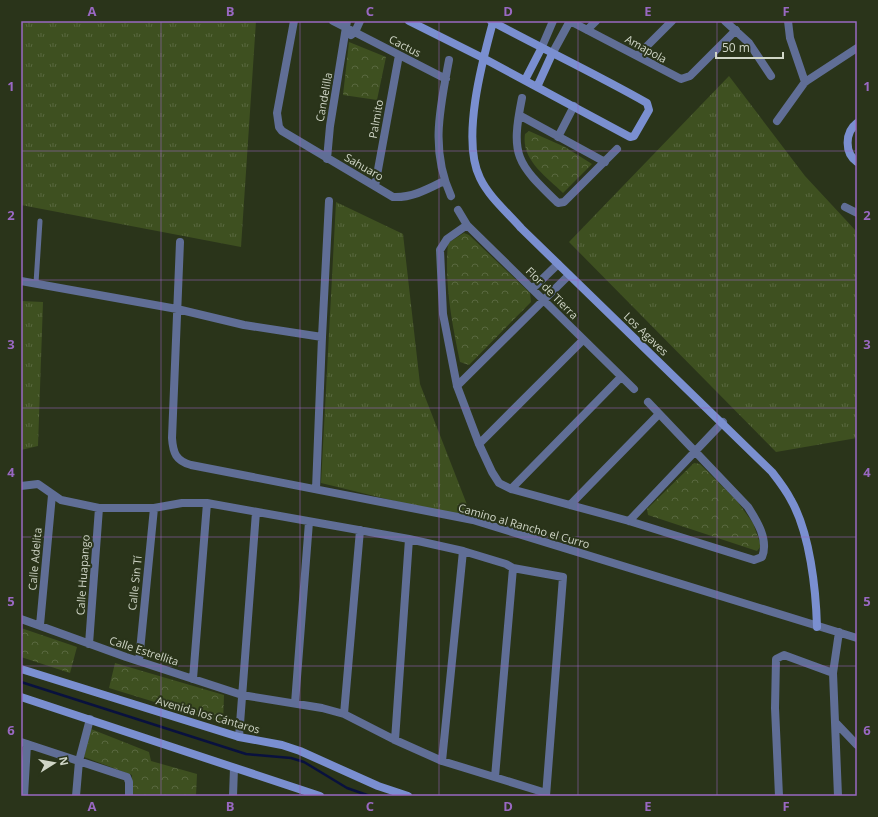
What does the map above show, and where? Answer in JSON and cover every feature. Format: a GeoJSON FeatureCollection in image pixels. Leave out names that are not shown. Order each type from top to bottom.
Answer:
{"type":"FeatureCollection","features":[{"type":"Feature","properties":{"kind":"street","name":"Sahuaro"},"geometry":{"type":"LineString","coordinates":[[294,21],[277,113],[279,127],[285,134],[393,197],[403,198],[413,195],[444,181]]}},
{"type":"Feature","properties":{"kind":"street","name":"Cactus"},"geometry":{"type":"LineString","coordinates":[[333,21],[346,24],[355,32],[446,78]]}},
{"type":"Feature","properties":{"kind":"street"},"geometry":{"type":"LineString","coordinates":[[345,39],[355,32],[360,21]]}},
{"type":"Feature","properties":{"kind":"street"},"geometry":{"type":"LineString","coordinates":[[409,21],[483,58],[632,137],[634,136],[649,107],[647,103],[611,83],[541,49],[492,21]]}},
{"type":"Feature","properties":{"kind":"street","name":"Los Agaves"},"geometry":{"type":"LineString","coordinates":[[492,21],[483,58],[472,131],[472,152],[480,178],[488,192],[558,264],[723,422],[772,472],[792,501],[805,537],[816,591],[817,627]]}},
{"type":"Feature","properties":{"kind":"street"},"geometry":{"type":"LineString","coordinates":[[525,80],[553,21]]}},
{"type":"Feature","properties":{"kind":"street"},"geometry":{"type":"LineString","coordinates":[[537,87],[552,54],[570,21]]}},
{"type":"Feature","properties":{"kind":"street","name":"Amapola"},"geometry":{"type":"LineString","coordinates":[[570,21],[681,79],[690,76],[736,30]]}},
{"type":"Feature","properties":{"kind":"street"},"geometry":{"type":"LineString","coordinates":[[587,30],[596,21]]}},
{"type":"Feature","properties":{"kind":"street"},"geometry":{"type":"LineString","coordinates":[[637,56],[672,21]]}},
{"type":"Feature","properties":{"kind":"street"},"geometry":{"type":"LineString","coordinates":[[725,21],[753,48],[771,76]]}},
{"type":"Feature","properties":{"kind":"street"},"geometry":{"type":"LineString","coordinates":[[788,21],[790,38],[805,82]]}},
{"type":"Feature","properties":{"kind":"street","name":"Candelilla"},"geometry":{"type":"LineString","coordinates":[[327,159],[330,126],[345,39],[346,24]]}},
{"type":"Feature","properties":{"kind":"street"},"geometry":{"type":"LineString","coordinates":[[777,121],[805,82],[857,48]]}},
{"type":"Feature","properties":{"kind":"street","name":"Palmito"},"geometry":{"type":"LineString","coordinates":[[375,186],[399,55]]}},
{"type":"Feature","properties":{"kind":"street"},"geometry":{"type":"LineString","coordinates":[[449,60],[439,122],[438,144],[440,166],[444,181],[451,196]]}},
{"type":"Feature","properties":{"kind":"street"},"geometry":{"type":"LineString","coordinates":[[522,98],[517,145],[523,165],[529,174],[558,203],[564,202],[617,149]]}},
{"type":"Feature","properties":{"kind":"street"},"geometry":{"type":"LineString","coordinates":[[558,138],[574,106]]}},
{"type":"Feature","properties":{"kind":"street"},"geometry":{"type":"LineString","coordinates":[[519,115],[558,138],[604,162]]}},
{"type":"Feature","properties":{"kind":"street"},"geometry":{"type":"LineString","coordinates":[[857,123],[849,132],[847,142],[849,151],[857,162]]}},
{"type":"Feature","properties":{"kind":"street"},"geometry":{"type":"LineString","coordinates":[[316,489],[329,201]]}},
{"type":"Feature","properties":{"kind":"street"},"geometry":{"type":"LineString","coordinates":[[845,207],[857,213]]}},
{"type":"Feature","properties":{"kind":"street","name":"Flor de Tierra"},"geometry":{"type":"LineString","coordinates":[[458,210],[467,225],[634,389]]}},
{"type":"Feature","properties":{"kind":"street"},"geometry":{"type":"LineString","coordinates":[[467,225],[446,239],[440,250],[443,314],[458,386],[479,444],[492,472],[499,482],[511,489],[629,521],[754,560],[762,557],[764,546],[756,521],[748,507],[695,451],[658,415],[648,402]]}},
{"type":"Feature","properties":{"kind":"street"},"geometry":{"type":"LineString","coordinates":[[177,309],[180,242]]}},
{"type":"Feature","properties":{"kind":"street"},"geometry":{"type":"LineString","coordinates":[[532,289],[558,264]]}},
{"type":"Feature","properties":{"kind":"street"},"geometry":{"type":"LineString","coordinates":[[458,386],[569,275]]}},
{"type":"Feature","properties":{"kind":"street"},"geometry":{"type":"LineString","coordinates":[[21,281],[177,309],[244,325],[322,337]]}},
{"type":"Feature","properties":{"kind":"street","name":"Camino al Rancho el Curro"},"geometry":{"type":"LineString","coordinates":[[177,309],[172,438],[174,453],[179,460],[191,465],[473,520],[817,627],[857,638]]}},
{"type":"Feature","properties":{"kind":"street"},"geometry":{"type":"LineString","coordinates":[[479,444],[583,340]]}},
{"type":"Feature","properties":{"kind":"street"},"geometry":{"type":"LineString","coordinates":[[511,489],[621,377]]}},
{"type":"Feature","properties":{"kind":"street"},"geometry":{"type":"LineString","coordinates":[[570,505],[658,415]]}},
{"type":"Feature","properties":{"kind":"street"},"geometry":{"type":"LineString","coordinates":[[629,521],[723,422]]}},
{"type":"Feature","properties":{"kind":"street"},"geometry":{"type":"LineString","coordinates":[[21,486],[38,484],[52,495],[72,504],[99,508],[154,508],[182,503],[207,503],[409,539],[463,551],[506,564],[513,568],[563,577],[546,794]]}},
{"type":"Feature","properties":{"kind":"street","name":"Calle Adelita"},"geometry":{"type":"LineString","coordinates":[[40,624],[52,495]]}},
{"type":"Feature","properties":{"kind":"street"},"geometry":{"type":"LineString","coordinates":[[193,679],[207,503]]}},
{"type":"Feature","properties":{"kind":"street","name":"Calle Huapango"},"geometry":{"type":"LineString","coordinates":[[89,644],[99,508]]}},
{"type":"Feature","properties":{"kind":"street","name":"Calle Sin Tí"},"geometry":{"type":"LineString","coordinates":[[139,661],[154,508]]}},
{"type":"Feature","properties":{"kind":"street"},"geometry":{"type":"LineString","coordinates":[[239,737],[256,512]]}},
{"type":"Feature","properties":{"kind":"street"},"geometry":{"type":"LineString","coordinates":[[295,703],[309,522]]}},
{"type":"Feature","properties":{"kind":"street"},"geometry":{"type":"LineString","coordinates":[[344,714],[360,530]]}},
{"type":"Feature","properties":{"kind":"street"},"geometry":{"type":"LineString","coordinates":[[395,740],[409,539]]}},
{"type":"Feature","properties":{"kind":"street"},"geometry":{"type":"LineString","coordinates":[[442,761],[463,551]]}},
{"type":"Feature","properties":{"kind":"street"},"geometry":{"type":"LineString","coordinates":[[495,777],[513,568]]}},
{"type":"Feature","properties":{"kind":"street","name":"Calle Estrellita"},"geometry":{"type":"LineString","coordinates":[[21,619],[40,624],[89,644],[242,695],[295,703],[344,714],[395,740],[442,761],[546,794]]}},
{"type":"Feature","properties":{"kind":"street"},"geometry":{"type":"LineString","coordinates":[[838,796],[833,674],[839,632]]}},
{"type":"Feature","properties":{"kind":"street"},"geometry":{"type":"LineString","coordinates":[[779,796],[775,708],[776,659],[784,655],[833,674]]}},
{"type":"Feature","properties":{"kind":"street","name":"Avenida los Cántaros"},"geometry":{"type":"LineString","coordinates":[[21,669],[239,737],[282,745],[300,751],[378,786],[408,796]]}},
{"type":"Feature","properties":{"kind":"street"},"geometry":{"type":"LineString","coordinates":[[21,697],[320,796]]}},
{"type":"Feature","properties":{"kind":"street"},"geometry":{"type":"LineString","coordinates":[[76,796],[79,761],[90,719]]}},
{"type":"Feature","properties":{"kind":"street"},"geometry":{"type":"LineString","coordinates":[[836,723],[857,745]]}},
{"type":"Feature","properties":{"kind":"street"},"geometry":{"type":"LineString","coordinates":[[24,796],[24,743],[127,777],[130,784],[129,796]]}},
{"type":"Feature","properties":{"kind":"street"},"geometry":{"type":"LineString","coordinates":[[233,796],[234,768]]}},
{"type":"Feature","properties":{"kind":"lane"},"geometry":{"type":"LineString","coordinates":[[36,283],[40,221]]}},
{"type":"Feature","properties":{"kind":"green space"},"geometry":{"type":"Polygon","coordinates":[[[21,21],[256,21],[241,247],[21,205],[21,21]]]}},
{"type":"Feature","properties":{"kind":"green space"},"geometry":{"type":"Polygon","coordinates":[[[349,42],[386,57],[377,100],[343,95],[349,42]]]}},
{"type":"Feature","properties":{"kind":"green space"},"geometry":{"type":"Polygon","coordinates":[[[729,76],[805,176],[857,232],[857,438],[776,452],[569,242],[729,76]]]}},
{"type":"Feature","properties":{"kind":"green space"},"geometry":{"type":"Polygon","coordinates":[[[529,131],[565,147],[592,164],[563,193],[542,174],[531,160],[525,143],[525,134],[529,131]]]}},
{"type":"Feature","properties":{"kind":"green space"},"geometry":{"type":"Polygon","coordinates":[[[336,202],[403,234],[420,384],[473,520],[321,483],[336,202]]]}},
{"type":"Feature","properties":{"kind":"green space"},"geometry":{"type":"Polygon","coordinates":[[[464,233],[469,235],[530,293],[531,302],[469,365],[460,362],[452,318],[447,273],[448,243],[464,233]]]}},
{"type":"Feature","properties":{"kind":"green space"},"geometry":{"type":"Polygon","coordinates":[[[21,301],[43,302],[38,446],[21,450],[21,301]]]}},
{"type":"Feature","properties":{"kind":"green space"},"geometry":{"type":"Polygon","coordinates":[[[694,463],[700,464],[737,501],[753,523],[761,546],[757,551],[648,515],[647,509],[694,463]]]}},
{"type":"Feature","properties":{"kind":"green space"},"geometry":{"type":"Polygon","coordinates":[[[21,628],[77,647],[70,673],[21,657],[21,628]]]}},
{"type":"Feature","properties":{"kind":"green space"},"geometry":{"type":"Polygon","coordinates":[[[115,663],[224,695],[223,723],[109,688],[115,663]]]}},
{"type":"Feature","properties":{"kind":"green space"},"geometry":{"type":"Polygon","coordinates":[[[91,729],[149,752],[151,761],[197,774],[196,796],[131,796],[132,775],[84,757],[91,729]]]}},
{"type":"Feature","properties":{"kind":"waterway"},"geometry":{"type":"LineString","coordinates":[[21,682],[246,754],[291,758],[304,762],[347,788],[370,796]]}}]}
